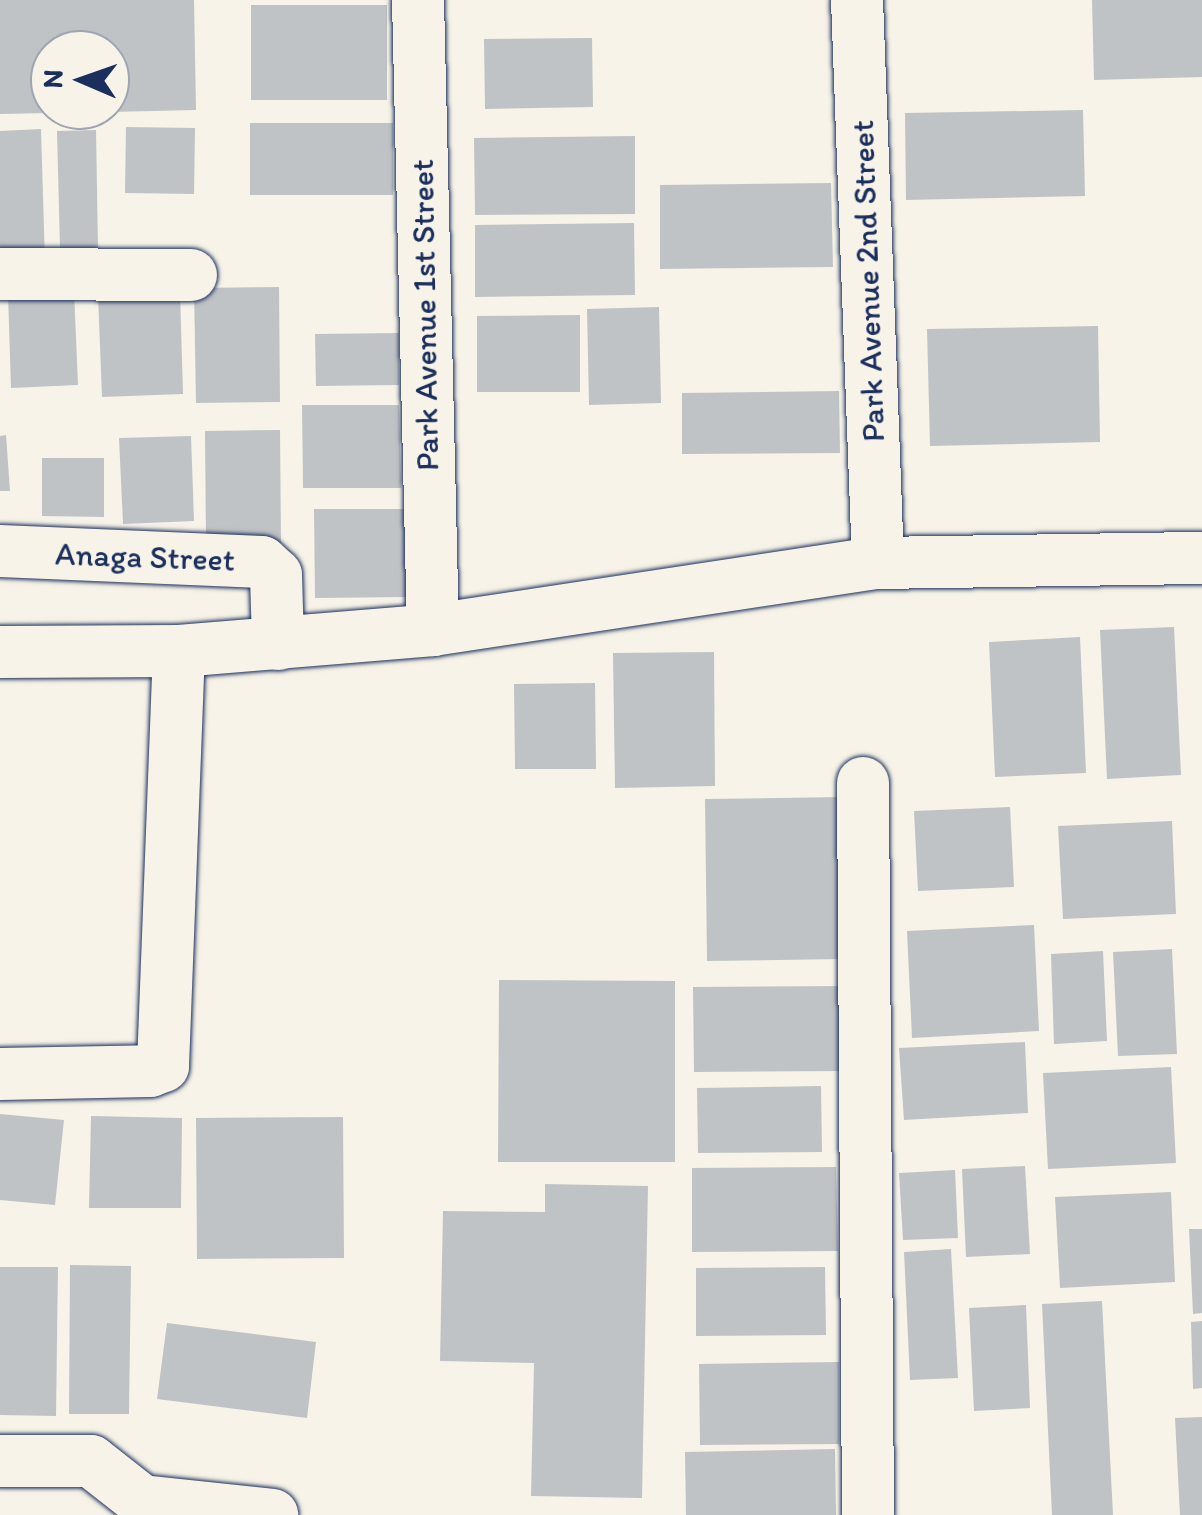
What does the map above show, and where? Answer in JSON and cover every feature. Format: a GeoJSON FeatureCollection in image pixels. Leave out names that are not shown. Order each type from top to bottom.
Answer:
{"type":"FeatureCollection","features":[{"type":"Feature","properties":{"kind":"street","name":"Park Avenue 1st Street"},"geometry":{"type":"LineString","coordinates":[[418,0],[433,630]]}},
{"type":"Feature","properties":{"kind":"street","name":"Park Avenue 2nd Street"},"geometry":{"type":"LineString","coordinates":[[857,0],[878,563]]}},
{"type":"Feature","properties":{"kind":"street"},"geometry":{"type":"LineString","coordinates":[[0,274],[191,274]]}},
{"type":"Feature","properties":{"kind":"street","name":"Anaga Street"},"geometry":{"type":"LineString","coordinates":[[0,551],[262,562],[276,575],[278,644]]}},
{"type":"Feature","properties":{"kind":"street"},"geometry":{"type":"LineString","coordinates":[[0,652],[179,650],[433,630],[878,563],[1202,558]]}},
{"type":"Feature","properties":{"kind":"street"},"geometry":{"type":"LineString","coordinates":[[0,1074],[150,1071],[163,1066],[179,650]]}},
{"type":"Feature","properties":{"kind":"street"},"geometry":{"type":"LineString","coordinates":[[863,783],[868,1515]]}},
{"type":"Feature","properties":{"kind":"street"},"geometry":{"type":"LineString","coordinates":[[0,1461],[91,1461],[142,1501],[272,1515]]}},
{"type":"Feature","properties":{"kind":"building"},"geometry":{"type":"Polygon","coordinates":[[[0,0],[194,0],[196,110],[130,112],[130,30],[30,30],[30,113],[0,114],[0,0]]]}},
{"type":"Feature","properties":{"kind":"building"},"geometry":{"type":"Polygon","coordinates":[[[1092,0],[1202,0],[1202,77],[1094,80],[1092,0]]]}},
{"type":"Feature","properties":{"kind":"building"},"geometry":{"type":"Polygon","coordinates":[[[251,5],[387,5],[387,100],[251,100],[251,5]]]}},
{"type":"Feature","properties":{"kind":"building"},"geometry":{"type":"Polygon","coordinates":[[[592,38],[593,107],[485,109],[484,39],[592,38]]]}},
{"type":"Feature","properties":{"kind":"building"},"geometry":{"type":"Polygon","coordinates":[[[1083,110],[1085,196],[906,200],[905,113],[1083,110]]]}},
{"type":"Feature","properties":{"kind":"building"},"geometry":{"type":"Polygon","coordinates":[[[250,123],[393,123],[393,195],[250,195],[250,123]]]}},
{"type":"Feature","properties":{"kind":"building"},"geometry":{"type":"Polygon","coordinates":[[[195,128],[194,194],[125,193],[126,130],[195,128]]]}},
{"type":"Feature","properties":{"kind":"building"},"geometry":{"type":"Polygon","coordinates":[[[41,130],[45,263],[0,264],[0,131],[41,130]]]}},
{"type":"Feature","properties":{"kind":"building"},"geometry":{"type":"Polygon","coordinates":[[[96,130],[98,248],[60,249],[57,131],[96,130]]]}},
{"type":"Feature","properties":{"kind":"building"},"geometry":{"type":"Polygon","coordinates":[[[635,136],[635,214],[475,215],[474,138],[635,136]]]}},
{"type":"Feature","properties":{"kind":"building"},"geometry":{"type":"Polygon","coordinates":[[[831,183],[833,267],[660,269],[660,185],[831,183]]]}},
{"type":"Feature","properties":{"kind":"building"},"geometry":{"type":"Polygon","coordinates":[[[634,223],[635,295],[475,297],[475,225],[634,223]]]}},
{"type":"Feature","properties":{"kind":"building"},"geometry":{"type":"Polygon","coordinates":[[[279,287],[280,402],[196,403],[194,288],[279,287]]]}},
{"type":"Feature","properties":{"kind":"building"},"geometry":{"type":"Polygon","coordinates":[[[74,291],[78,385],[11,388],[8,294],[74,291]]]}},
{"type":"Feature","properties":{"kind":"building"},"geometry":{"type":"Polygon","coordinates":[[[180,292],[183,394],[102,397],[98,295],[180,292]]]}},
{"type":"Feature","properties":{"kind":"building"},"geometry":{"type":"Polygon","coordinates":[[[659,307],[661,403],[589,405],[587,309],[659,307]]]}},
{"type":"Feature","properties":{"kind":"building"},"geometry":{"type":"Polygon","coordinates":[[[580,315],[580,392],[477,392],[477,316],[580,315]]]}},
{"type":"Feature","properties":{"kind":"building"},"geometry":{"type":"Polygon","coordinates":[[[1098,326],[1100,442],[930,446],[927,329],[1098,326]]]}},
{"type":"Feature","properties":{"kind":"building"},"geometry":{"type":"Polygon","coordinates":[[[399,333],[399,385],[316,386],[315,334],[399,333]]]}},
{"type":"Feature","properties":{"kind":"building"},"geometry":{"type":"Polygon","coordinates":[[[839,391],[840,453],[682,454],[682,393],[839,391]]]}},
{"type":"Feature","properties":{"kind":"building"},"geometry":{"type":"Polygon","coordinates":[[[302,405],[399,405],[401,488],[303,488],[302,405]]]}},
{"type":"Feature","properties":{"kind":"building"},"geometry":{"type":"Polygon","coordinates":[[[280,430],[281,544],[206,544],[205,431],[280,430]]]}},
{"type":"Feature","properties":{"kind":"building"},"geometry":{"type":"Polygon","coordinates":[[[6,435],[10,491],[0,491],[0,436],[6,435]]]}},
{"type":"Feature","properties":{"kind":"building"},"geometry":{"type":"Polygon","coordinates":[[[191,436],[194,521],[123,524],[119,438],[191,436]]]}},
{"type":"Feature","properties":{"kind":"building"},"geometry":{"type":"Polygon","coordinates":[[[42,458],[104,458],[104,517],[42,516],[42,458]]]}},
{"type":"Feature","properties":{"kind":"building"},"geometry":{"type":"Polygon","coordinates":[[[314,509],[407,509],[408,597],[315,598],[314,509]]]}},
{"type":"Feature","properties":{"kind":"building"},"geometry":{"type":"Polygon","coordinates":[[[1174,627],[1181,775],[1107,779],[1100,630],[1174,627]]]}},
{"type":"Feature","properties":{"kind":"building"},"geometry":{"type":"Polygon","coordinates":[[[1080,637],[1086,773],[995,777],[989,642],[1080,637]]]}},
{"type":"Feature","properties":{"kind":"building"},"geometry":{"type":"Polygon","coordinates":[[[714,652],[715,786],[615,788],[613,653],[714,652]]]}},
{"type":"Feature","properties":{"kind":"building"},"geometry":{"type":"Polygon","coordinates":[[[595,683],[596,769],[515,769],[514,684],[595,683]]]}},
{"type":"Feature","properties":{"kind":"building"},"geometry":{"type":"Polygon","coordinates":[[[840,797],[842,959],[707,961],[705,799],[840,797]]]}},
{"type":"Feature","properties":{"kind":"building"},"geometry":{"type":"Polygon","coordinates":[[[1010,807],[1014,887],[918,891],[914,811],[1010,807]]]}},
{"type":"Feature","properties":{"kind":"building"},"geometry":{"type":"Polygon","coordinates":[[[1172,821],[1176,914],[1063,919],[1058,826],[1172,821]]]}},
{"type":"Feature","properties":{"kind":"building"},"geometry":{"type":"Polygon","coordinates":[[[1034,925],[1039,1031],[912,1038],[907,931],[1034,925]]]}},
{"type":"Feature","properties":{"kind":"building"},"geometry":{"type":"Polygon","coordinates":[[[1172,949],[1177,1054],[1118,1056],[1113,952],[1172,949]]]}},
{"type":"Feature","properties":{"kind":"building"},"geometry":{"type":"Polygon","coordinates":[[[1103,951],[1107,1041],[1054,1044],[1051,954],[1103,951]]]}},
{"type":"Feature","properties":{"kind":"building"},"geometry":{"type":"Polygon","coordinates":[[[499,980],[675,981],[675,1162],[498,1162],[499,980]]]}},
{"type":"Feature","properties":{"kind":"building"},"geometry":{"type":"Polygon","coordinates":[[[844,986],[846,1071],[694,1072],[693,987],[844,986]]]}},
{"type":"Feature","properties":{"kind":"building"},"geometry":{"type":"Polygon","coordinates":[[[1025,1042],[1028,1113],[904,1120],[899,1048],[1025,1042]]]}},
{"type":"Feature","properties":{"kind":"building"},"geometry":{"type":"Polygon","coordinates":[[[1171,1067],[1176,1163],[1048,1169],[1043,1073],[1171,1067]]]}},
{"type":"Feature","properties":{"kind":"building"},"geometry":{"type":"Polygon","coordinates":[[[821,1086],[822,1152],[698,1153],[697,1088],[821,1086]]]}},
{"type":"Feature","properties":{"kind":"building"},"geometry":{"type":"Polygon","coordinates":[[[0,1114],[64,1120],[55,1205],[0,1200],[0,1114]]]}},
{"type":"Feature","properties":{"kind":"building"},"geometry":{"type":"Polygon","coordinates":[[[91,1116],[182,1118],[181,1208],[89,1208],[91,1116]]]}},
{"type":"Feature","properties":{"kind":"building"},"geometry":{"type":"Polygon","coordinates":[[[343,1117],[344,1258],[197,1259],[196,1118],[343,1117]]]}},
{"type":"Feature","properties":{"kind":"building"},"geometry":{"type":"Polygon","coordinates":[[[1025,1166],[1030,1254],[966,1257],[962,1169],[1025,1166]]]}},
{"type":"Feature","properties":{"kind":"building"},"geometry":{"type":"Polygon","coordinates":[[[836,1167],[838,1251],[692,1252],[692,1168],[836,1167]]]}},
{"type":"Feature","properties":{"kind":"building"},"geometry":{"type":"Polygon","coordinates":[[[955,1170],[958,1238],[903,1240],[899,1173],[955,1170]]]}},
{"type":"Feature","properties":{"kind":"building"},"geometry":{"type":"Polygon","coordinates":[[[545,1184],[648,1186],[642,1498],[531,1496],[534,1363],[440,1361],[443,1211],[545,1212],[545,1184]]]}},
{"type":"Feature","properties":{"kind":"building"},"geometry":{"type":"Polygon","coordinates":[[[1171,1192],[1175,1282],[1060,1288],[1055,1197],[1171,1192]]]}},
{"type":"Feature","properties":{"kind":"building"},"geometry":{"type":"Polygon","coordinates":[[[1189,1229],[1202,1229],[1202,1313],[1193,1314],[1189,1229]]]}},
{"type":"Feature","properties":{"kind":"building"},"geometry":{"type":"Polygon","coordinates":[[[951,1249],[958,1378],[910,1380],[904,1252],[951,1249]]]}},
{"type":"Feature","properties":{"kind":"building"},"geometry":{"type":"Polygon","coordinates":[[[70,1265],[131,1266],[129,1414],[69,1414],[70,1265]]]}},
{"type":"Feature","properties":{"kind":"building"},"geometry":{"type":"Polygon","coordinates":[[[0,1267],[58,1267],[56,1416],[0,1415],[0,1267]]]}},
{"type":"Feature","properties":{"kind":"building"},"geometry":{"type":"Polygon","coordinates":[[[825,1267],[826,1335],[696,1336],[696,1268],[825,1267]]]}},
{"type":"Feature","properties":{"kind":"building"},"geometry":{"type":"Polygon","coordinates":[[[1102,1301],[1113,1515],[1052,1515],[1042,1304],[1102,1301]]]}},
{"type":"Feature","properties":{"kind":"building"},"geometry":{"type":"Polygon","coordinates":[[[1026,1305],[1030,1408],[974,1411],[969,1308],[1026,1305]]]}},
{"type":"Feature","properties":{"kind":"building"},"geometry":{"type":"Polygon","coordinates":[[[1202,1321],[1202,1388],[1193,1389],[1191,1322],[1202,1321]]]}},
{"type":"Feature","properties":{"kind":"building"},"geometry":{"type":"Polygon","coordinates":[[[167,1323],[316,1342],[307,1418],[157,1399],[167,1323]]]}},
{"type":"Feature","properties":{"kind":"building"},"geometry":{"type":"Polygon","coordinates":[[[839,1362],[839,1444],[700,1445],[699,1364],[839,1362]]]}},
{"type":"Feature","properties":{"kind":"building"},"geometry":{"type":"Polygon","coordinates":[[[1202,1417],[1202,1515],[1180,1515],[1175,1418],[1202,1417]]]}},
{"type":"Feature","properties":{"kind":"building"},"geometry":{"type":"Polygon","coordinates":[[[835,1449],[836,1515],[686,1515],[685,1452],[835,1449]]]}}]}
